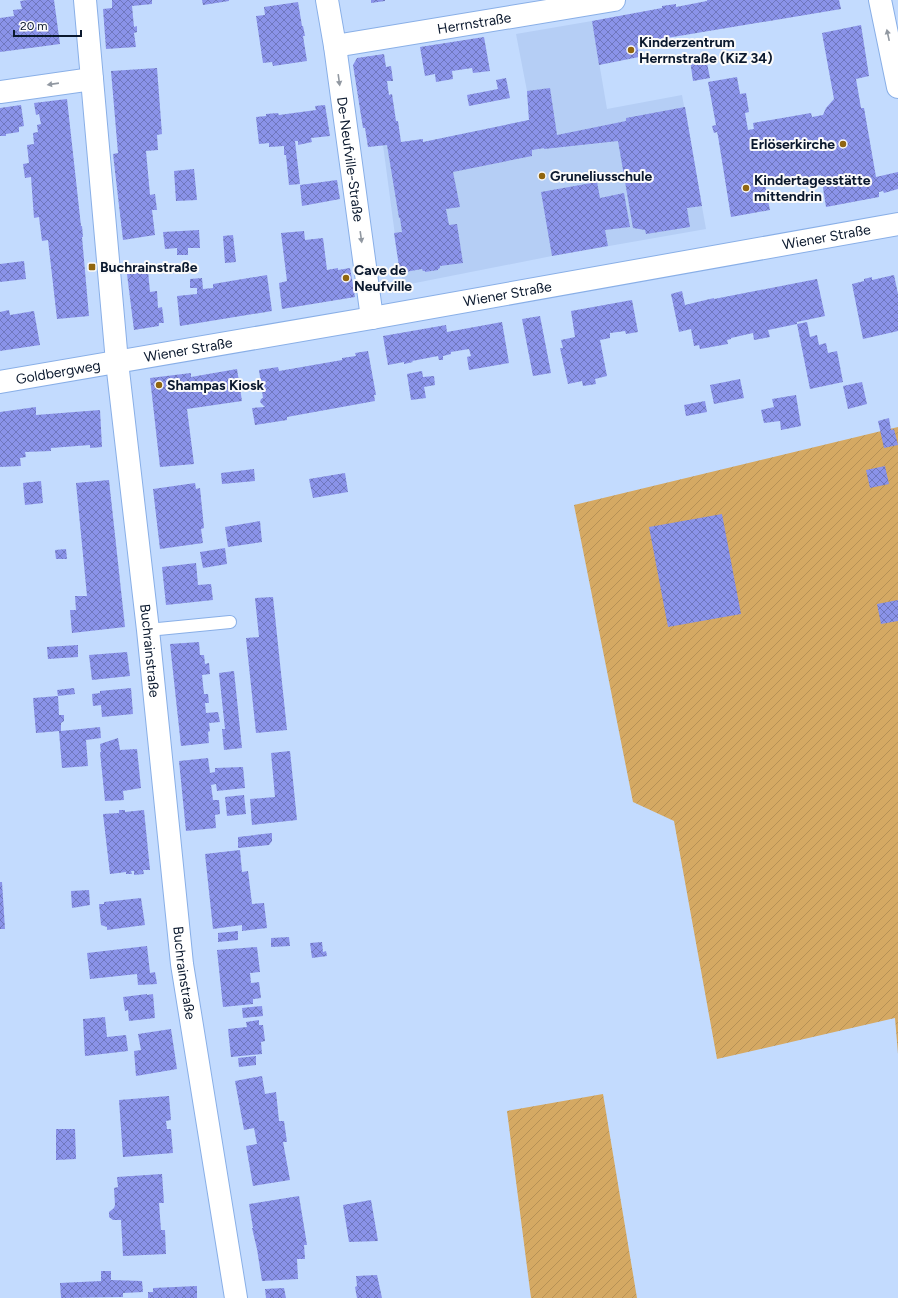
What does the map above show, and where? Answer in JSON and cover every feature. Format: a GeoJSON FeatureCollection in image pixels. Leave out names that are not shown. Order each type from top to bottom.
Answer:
{"type":"FeatureCollection","features":[{"type":"Feature","properties":{"kind":"street","name":"Buchrainstraße"},"geometry":{"type":"LineString","coordinates":[[85,0],[117,362],[148,630],[182,964],[236,1298]]}},
{"type":"Feature","properties":{"kind":"street","name":"De-Neufville-Straße"},"geometry":{"type":"LineString","coordinates":[[327,0],[335,46],[372,318]]}},
{"type":"Feature","properties":{"kind":"street","name":"Herrnstraße"},"geometry":{"type":"LineString","coordinates":[[335,46],[614,0]]}},
{"type":"Feature","properties":{"kind":"street"},"geometry":{"type":"LineString","coordinates":[[880,0],[898,87]]}},
{"type":"Feature","properties":{"kind":"street"},"geometry":{"type":"LineString","coordinates":[[0,92],[92,79]]}},
{"type":"Feature","properties":{"kind":"street","name":"Wiener Straße"},"geometry":{"type":"LineString","coordinates":[[117,362],[898,224]]}},
{"type":"Feature","properties":{"kind":"street","name":"Goldbergweg"},"geometry":{"type":"LineString","coordinates":[[0,382],[117,362]]}},
{"type":"Feature","properties":{"kind":"lane"},"geometry":{"type":"LineString","coordinates":[[148,630],[230,622]]}},
{"type":"Feature","properties":{"kind":"shaded area","name":"Gruneliusschule"},"geometry":{"type":"Polygon","coordinates":[[[592,21],[607,109],[682,95],[706,229],[552,256],[405,285],[400,273],[383,145],[423,139],[423,142],[529,120],[527,91],[516,34],[592,21]]]}},
{"type":"Feature","properties":{"kind":"shaded area"},"geometry":{"type":"Polygon","coordinates":[[[898,427],[898,1054],[895,1018],[717,1059],[674,821],[633,802],[574,505],[898,427]]]}},
{"type":"Feature","properties":{"kind":"shaded area"},"geometry":{"type":"Polygon","coordinates":[[[603,1094],[637,1298],[531,1298],[507,1111],[603,1094]]]}},
{"type":"Feature","properties":{"kind":"building"},"geometry":{"type":"Polygon","coordinates":[[[54,0],[60,44],[0,52],[0,18],[14,16],[13,10],[22,9],[20,1],[54,0]]]}},
{"type":"Feature","properties":{"kind":"building"},"geometry":{"type":"Polygon","coordinates":[[[112,0],[152,0],[152,4],[132,6],[134,27],[137,26],[137,32],[134,33],[136,47],[106,49],[103,9],[112,8],[112,0]]]}},
{"type":"Feature","properties":{"kind":"building"},"geometry":{"type":"Polygon","coordinates":[[[202,0],[229,0],[229,1],[203,5],[202,0]]]}},
{"type":"Feature","properties":{"kind":"building"},"geometry":{"type":"Polygon","coordinates":[[[371,0],[385,0],[385,1],[371,3],[371,0]]]}},
{"type":"Feature","properties":{"kind":"building"},"geometry":{"type":"Polygon","coordinates":[[[707,0],[839,0],[841,9],[637,43],[639,57],[599,65],[592,21],[662,8],[662,6],[676,4],[676,7],[707,0]]]}},
{"type":"Feature","properties":{"kind":"building"},"geometry":{"type":"Polygon","coordinates":[[[298,2],[305,36],[303,36],[307,61],[273,66],[272,62],[263,63],[256,16],[265,15],[264,7],[298,2]]]}},
{"type":"Feature","properties":{"kind":"building"},"geometry":{"type":"Polygon","coordinates":[[[861,25],[869,76],[856,79],[861,108],[864,108],[876,177],[898,172],[898,189],[884,193],[883,191],[879,192],[879,197],[826,207],[821,175],[765,184],[767,194],[770,193],[771,201],[768,201],[770,210],[731,217],[718,136],[717,132],[714,133],[712,126],[716,125],[708,82],[737,77],[740,94],[746,93],[749,112],[745,113],[748,130],[754,129],[753,123],[811,113],[812,117],[823,115],[826,108],[834,99],[822,33],[861,25]]]}},
{"type":"Feature","properties":{"kind":"building"},"geometry":{"type":"Polygon","coordinates":[[[484,37],[490,71],[473,73],[472,68],[452,71],[453,79],[436,82],[435,74],[425,76],[420,47],[484,37]]]}},
{"type":"Feature","properties":{"kind":"building"},"geometry":{"type":"Polygon","coordinates":[[[384,54],[386,67],[391,66],[393,81],[387,81],[389,95],[392,94],[401,142],[423,139],[423,142],[529,120],[527,91],[550,88],[557,135],[626,121],[626,118],[685,107],[702,206],[687,208],[690,227],[646,234],[645,230],[633,228],[618,141],[532,150],[532,156],[453,172],[460,207],[446,209],[449,225],[457,224],[463,263],[440,266],[438,270],[425,272],[422,269],[400,273],[394,233],[402,232],[387,145],[368,147],[365,128],[363,128],[353,65],[357,58],[384,54]]]}},
{"type":"Feature","properties":{"kind":"building"},"geometry":{"type":"Polygon","coordinates":[[[706,58],[710,78],[693,81],[690,60],[706,58]]]}},
{"type":"Feature","properties":{"kind":"building"},"geometry":{"type":"Polygon","coordinates":[[[157,68],[162,134],[157,135],[158,150],[146,151],[150,195],[155,194],[157,210],[152,210],[155,235],[123,240],[113,154],[118,153],[111,71],[157,68]]]}},
{"type":"Feature","properties":{"kind":"building"},"geometry":{"type":"Polygon","coordinates":[[[506,78],[510,98],[469,106],[467,95],[498,89],[496,80],[506,78]]]}},
{"type":"Feature","properties":{"kind":"building"},"geometry":{"type":"Polygon","coordinates":[[[67,99],[82,226],[89,316],[57,319],[48,240],[42,241],[39,217],[34,218],[31,177],[25,178],[23,164],[29,163],[27,145],[34,144],[33,133],[38,132],[37,125],[41,124],[39,114],[36,115],[34,103],[67,99]]]}},
{"type":"Feature","properties":{"kind":"building"},"geometry":{"type":"Polygon","coordinates":[[[21,105],[24,126],[19,127],[19,132],[6,134],[6,136],[0,136],[0,108],[21,105]]]}},
{"type":"Feature","properties":{"kind":"building"},"geometry":{"type":"Polygon","coordinates":[[[325,105],[330,136],[311,138],[312,142],[298,145],[298,141],[295,141],[300,184],[289,185],[284,146],[269,147],[269,143],[259,144],[256,117],[266,116],[266,114],[278,113],[279,115],[316,110],[315,106],[325,105]]]}},
{"type":"Feature","properties":{"kind":"building"},"geometry":{"type":"Polygon","coordinates":[[[194,169],[197,200],[176,201],[174,171],[194,169]]]}},
{"type":"Feature","properties":{"kind":"building"},"geometry":{"type":"Polygon","coordinates":[[[337,180],[340,199],[302,206],[300,185],[337,180]]]}},
{"type":"Feature","properties":{"kind":"building"},"geometry":{"type":"Polygon","coordinates":[[[597,182],[600,198],[624,193],[630,227],[605,230],[608,246],[552,256],[541,192],[597,182]]]}},
{"type":"Feature","properties":{"kind":"building"},"geometry":{"type":"Polygon","coordinates":[[[199,230],[200,248],[188,248],[188,255],[177,255],[177,248],[165,249],[163,232],[199,230]]]}},
{"type":"Feature","properties":{"kind":"building"},"geometry":{"type":"Polygon","coordinates":[[[304,231],[305,240],[323,238],[327,270],[350,268],[355,297],[282,309],[279,283],[287,281],[281,233],[304,231]]]}},
{"type":"Feature","properties":{"kind":"building"},"geometry":{"type":"Polygon","coordinates":[[[233,235],[236,262],[225,263],[223,236],[233,235]]]}},
{"type":"Feature","properties":{"kind":"building"},"geometry":{"type":"Polygon","coordinates":[[[24,261],[26,279],[0,282],[0,264],[24,261]]]}},
{"type":"Feature","properties":{"kind":"building"},"geometry":{"type":"Polygon","coordinates":[[[148,271],[150,292],[157,291],[158,308],[162,307],[164,323],[159,323],[159,326],[134,330],[127,274],[148,271]]]}},
{"type":"Feature","properties":{"kind":"building"},"geometry":{"type":"Polygon","coordinates":[[[267,275],[272,311],[180,326],[177,296],[197,294],[197,288],[190,288],[190,279],[202,278],[203,289],[213,288],[213,284],[267,275]]]}},
{"type":"Feature","properties":{"kind":"building"},"geometry":{"type":"Polygon","coordinates":[[[894,275],[898,294],[898,331],[863,339],[852,284],[872,277],[872,280],[894,275]]]}},
{"type":"Feature","properties":{"kind":"building"},"geometry":{"type":"Polygon","coordinates":[[[817,279],[825,316],[768,330],[770,337],[754,340],[753,333],[731,338],[727,340],[728,344],[700,349],[699,345],[694,346],[691,329],[679,332],[671,294],[682,291],[685,305],[714,298],[817,279]]]}},
{"type":"Feature","properties":{"kind":"building"},"geometry":{"type":"Polygon","coordinates":[[[632,300],[638,332],[626,334],[625,331],[610,333],[610,338],[600,340],[607,376],[595,379],[596,384],[583,386],[582,381],[568,384],[560,348],[563,348],[561,340],[575,337],[571,311],[632,300]]]}},
{"type":"Feature","properties":{"kind":"building"},"geometry":{"type":"Polygon","coordinates":[[[9,310],[10,315],[34,311],[40,345],[0,351],[0,312],[9,310]]]}},
{"type":"Feature","properties":{"kind":"building"},"geometry":{"type":"Polygon","coordinates":[[[540,316],[551,373],[533,376],[522,319],[540,316]]]}},
{"type":"Feature","properties":{"kind":"building"},"geometry":{"type":"Polygon","coordinates":[[[502,322],[509,363],[469,370],[467,357],[471,356],[469,349],[451,352],[451,354],[443,356],[443,360],[439,360],[438,356],[404,364],[404,362],[388,365],[383,336],[446,325],[447,332],[502,322]]]}},
{"type":"Feature","properties":{"kind":"building"},"geometry":{"type":"Polygon","coordinates":[[[807,322],[810,337],[817,335],[819,345],[826,343],[828,353],[837,351],[843,382],[810,389],[797,324],[807,322]]]}},
{"type":"Feature","properties":{"kind":"building"},"geometry":{"type":"Polygon","coordinates":[[[368,351],[376,395],[374,395],[375,401],[287,417],[287,420],[255,425],[252,408],[265,407],[260,402],[263,398],[259,370],[278,367],[279,371],[342,360],[342,358],[356,356],[355,353],[368,351]]]}},
{"type":"Feature","properties":{"kind":"building"},"geometry":{"type":"Polygon","coordinates":[[[237,369],[242,401],[187,409],[194,464],[160,467],[150,378],[191,373],[191,377],[237,369]]]}},
{"type":"Feature","properties":{"kind":"building"},"geometry":{"type":"Polygon","coordinates":[[[422,371],[423,377],[434,376],[435,385],[424,387],[426,398],[411,400],[407,374],[422,371]]]}},
{"type":"Feature","properties":{"kind":"building"},"geometry":{"type":"Polygon","coordinates":[[[740,379],[744,398],[714,404],[710,385],[740,379]]]}},
{"type":"Feature","properties":{"kind":"building"},"geometry":{"type":"Polygon","coordinates":[[[862,382],[867,404],[848,409],[843,386],[862,382]]]}},
{"type":"Feature","properties":{"kind":"building"},"geometry":{"type":"Polygon","coordinates":[[[796,395],[801,426],[781,430],[780,421],[764,423],[761,410],[774,407],[772,399],[796,395]]]}},
{"type":"Feature","properties":{"kind":"building"},"geometry":{"type":"Polygon","coordinates":[[[705,401],[707,412],[686,416],[684,405],[705,401]]]}},
{"type":"Feature","properties":{"kind":"building"},"geometry":{"type":"Polygon","coordinates":[[[36,407],[36,415],[100,410],[102,447],[90,448],[90,445],[51,448],[51,451],[25,452],[26,457],[20,458],[21,466],[0,467],[0,412],[36,407]]]}},
{"type":"Feature","properties":{"kind":"building"},"geometry":{"type":"Polygon","coordinates":[[[889,418],[891,430],[894,429],[898,445],[884,448],[878,421],[889,418]]]}},
{"type":"Feature","properties":{"kind":"building"},"geometry":{"type":"Polygon","coordinates":[[[885,466],[889,484],[870,488],[866,470],[885,466]]]}},
{"type":"Feature","properties":{"kind":"building"},"geometry":{"type":"Polygon","coordinates":[[[254,469],[255,481],[222,484],[221,473],[254,469]]]}},
{"type":"Feature","properties":{"kind":"building"},"geometry":{"type":"Polygon","coordinates":[[[345,473],[348,492],[313,498],[309,479],[345,473]]]}},
{"type":"Feature","properties":{"kind":"building"},"geometry":{"type":"Polygon","coordinates":[[[109,480],[125,627],[72,633],[70,610],[76,610],[75,596],[87,596],[76,483],[109,480]]]}},
{"type":"Feature","properties":{"kind":"building"},"geometry":{"type":"Polygon","coordinates":[[[41,481],[43,503],[25,505],[23,483],[41,481]]]}},
{"type":"Feature","properties":{"kind":"building"},"geometry":{"type":"Polygon","coordinates":[[[195,483],[196,489],[200,488],[204,528],[201,529],[203,543],[160,549],[153,489],[195,483]]]}},
{"type":"Feature","properties":{"kind":"building"},"geometry":{"type":"Polygon","coordinates":[[[722,514],[741,614],[668,627],[649,527],[722,514]]]}},
{"type":"Feature","properties":{"kind":"building"},"geometry":{"type":"Polygon","coordinates":[[[260,521],[262,542],[228,547],[225,527],[260,521]]]}},
{"type":"Feature","properties":{"kind":"building"},"geometry":{"type":"Polygon","coordinates":[[[225,548],[227,564],[203,568],[200,552],[225,548]]]}},
{"type":"Feature","properties":{"kind":"building"},"geometry":{"type":"Polygon","coordinates":[[[66,549],[67,559],[56,559],[55,550],[66,549]]]}},
{"type":"Feature","properties":{"kind":"building"},"geometry":{"type":"Polygon","coordinates":[[[196,563],[198,585],[211,584],[213,600],[166,605],[162,567],[196,563]]]}},
{"type":"Feature","properties":{"kind":"building"},"geometry":{"type":"Polygon","coordinates":[[[273,597],[287,730],[256,733],[246,638],[259,637],[255,598],[273,597]]]}},
{"type":"Feature","properties":{"kind":"building"},"geometry":{"type":"Polygon","coordinates":[[[898,600],[898,621],[881,624],[877,604],[898,600]]]}},
{"type":"Feature","properties":{"kind":"building"},"geometry":{"type":"Polygon","coordinates":[[[199,642],[200,655],[204,655],[205,664],[209,663],[210,674],[202,675],[204,694],[208,694],[209,703],[205,703],[206,713],[218,712],[220,722],[209,723],[209,743],[181,746],[170,644],[199,642]]]}},
{"type":"Feature","properties":{"kind":"building"},"geometry":{"type":"Polygon","coordinates":[[[78,645],[78,657],[48,659],[47,647],[78,645]]]}},
{"type":"Feature","properties":{"kind":"building"},"geometry":{"type":"Polygon","coordinates":[[[127,652],[130,676],[92,680],[89,655],[127,652]]]}},
{"type":"Feature","properties":{"kind":"building"},"geometry":{"type":"Polygon","coordinates":[[[234,671],[242,748],[224,750],[222,729],[225,729],[219,673],[234,671]]]}},
{"type":"Feature","properties":{"kind":"building"},"geometry":{"type":"Polygon","coordinates":[[[74,688],[75,694],[58,696],[57,690],[74,688]]]}},
{"type":"Feature","properties":{"kind":"building"},"geometry":{"type":"Polygon","coordinates":[[[131,688],[133,714],[102,717],[101,705],[93,706],[92,694],[100,693],[100,691],[131,688]]]}},
{"type":"Feature","properties":{"kind":"building"},"geometry":{"type":"Polygon","coordinates":[[[58,696],[59,715],[64,715],[64,721],[61,723],[61,731],[100,727],[101,738],[86,740],[88,766],[62,768],[59,731],[36,733],[33,698],[58,696]]]}},
{"type":"Feature","properties":{"kind":"building"},"geometry":{"type":"Polygon","coordinates":[[[118,738],[120,750],[137,749],[141,788],[123,791],[124,800],[105,801],[100,744],[118,738]]]}},
{"type":"Feature","properties":{"kind":"building"},"geometry":{"type":"Polygon","coordinates":[[[290,751],[297,820],[252,825],[250,799],[275,797],[271,753],[290,751]]]}},
{"type":"Feature","properties":{"kind":"building"},"geometry":{"type":"Polygon","coordinates":[[[208,758],[210,773],[215,772],[215,768],[243,767],[245,788],[217,791],[216,784],[211,785],[213,800],[219,800],[220,814],[215,815],[216,828],[186,831],[179,761],[208,758]]]}},
{"type":"Feature","properties":{"kind":"building"},"geometry":{"type":"Polygon","coordinates":[[[244,795],[246,814],[227,816],[225,797],[244,795]]]}},
{"type":"Feature","properties":{"kind":"building"},"geometry":{"type":"Polygon","coordinates":[[[119,810],[125,810],[125,812],[144,810],[150,870],[143,870],[144,874],[134,875],[134,871],[131,871],[132,874],[126,874],[126,872],[110,874],[103,814],[119,813],[119,810]]]}},
{"type":"Feature","properties":{"kind":"building"},"geometry":{"type":"Polygon","coordinates":[[[272,833],[272,841],[269,845],[238,848],[238,837],[272,833]]]}},
{"type":"Feature","properties":{"kind":"building"},"geometry":{"type":"Polygon","coordinates":[[[240,850],[242,872],[248,871],[252,904],[264,903],[267,928],[242,931],[242,925],[213,929],[205,854],[240,850]]]}},
{"type":"Feature","properties":{"kind":"building"},"geometry":{"type":"Polygon","coordinates":[[[0,882],[2,882],[5,929],[0,929],[0,882]]]}},
{"type":"Feature","properties":{"kind":"building"},"geometry":{"type":"Polygon","coordinates":[[[89,890],[90,905],[72,908],[71,891],[89,890]]]}},
{"type":"Feature","properties":{"kind":"building"},"geometry":{"type":"Polygon","coordinates":[[[141,898],[145,925],[107,930],[107,927],[101,925],[99,904],[104,904],[104,902],[141,898]]]}},
{"type":"Feature","properties":{"kind":"building"},"geometry":{"type":"Polygon","coordinates":[[[238,931],[238,940],[218,942],[218,933],[238,931]]]}},
{"type":"Feature","properties":{"kind":"building"},"geometry":{"type":"Polygon","coordinates":[[[289,937],[290,946],[271,947],[271,938],[289,937]]]}},
{"type":"Feature","properties":{"kind":"building"},"geometry":{"type":"Polygon","coordinates":[[[322,942],[323,952],[326,951],[327,956],[312,958],[310,943],[322,942]]]}},
{"type":"Feature","properties":{"kind":"building"},"geometry":{"type":"Polygon","coordinates":[[[147,946],[150,973],[155,972],[157,984],[138,985],[137,974],[90,979],[87,953],[147,946]]]}},
{"type":"Feature","properties":{"kind":"building"},"geometry":{"type":"Polygon","coordinates":[[[257,947],[260,972],[250,973],[251,983],[259,982],[261,998],[253,999],[253,1004],[223,1007],[217,950],[257,947]]]}},
{"type":"Feature","properties":{"kind":"building"},"geometry":{"type":"Polygon","coordinates":[[[153,994],[155,1018],[129,1021],[128,1010],[125,1011],[123,997],[153,994]]]}},
{"type":"Feature","properties":{"kind":"building"},"geometry":{"type":"Polygon","coordinates":[[[262,1006],[263,1016],[243,1018],[242,1008],[262,1006]]]}},
{"type":"Feature","properties":{"kind":"building"},"geometry":{"type":"Polygon","coordinates":[[[105,1017],[107,1037],[126,1035],[128,1051],[85,1056],[83,1019],[105,1017]]]}},
{"type":"Feature","properties":{"kind":"building"},"geometry":{"type":"Polygon","coordinates":[[[259,1020],[259,1025],[263,1025],[265,1041],[261,1042],[262,1054],[231,1057],[228,1029],[247,1027],[246,1022],[259,1020]]]}},
{"type":"Feature","properties":{"kind":"building"},"geometry":{"type":"Polygon","coordinates":[[[171,1029],[177,1069],[136,1076],[134,1051],[141,1050],[138,1034],[171,1029]]]}},
{"type":"Feature","properties":{"kind":"building"},"geometry":{"type":"Polygon","coordinates":[[[256,1056],[256,1065],[239,1067],[238,1058],[256,1056]]]}},
{"type":"Feature","properties":{"kind":"building"},"geometry":{"type":"Polygon","coordinates":[[[262,1076],[265,1094],[276,1092],[279,1121],[284,1121],[287,1142],[283,1142],[290,1180],[253,1186],[246,1146],[257,1144],[254,1128],[244,1130],[235,1081],[262,1076]]]}},
{"type":"Feature","properties":{"kind":"building"},"geometry":{"type":"Polygon","coordinates":[[[169,1096],[171,1120],[166,1121],[167,1129],[171,1129],[173,1153],[123,1157],[119,1100],[169,1096]]]}},
{"type":"Feature","properties":{"kind":"building"},"geometry":{"type":"Polygon","coordinates":[[[56,1129],[75,1129],[76,1159],[56,1160],[56,1129]]]}},
{"type":"Feature","properties":{"kind":"building"},"geometry":{"type":"Polygon","coordinates":[[[162,1174],[164,1203],[159,1203],[161,1230],[165,1230],[166,1254],[123,1256],[121,1220],[113,1220],[109,1217],[109,1212],[115,1205],[114,1188],[118,1187],[117,1177],[162,1174]]]}},
{"type":"Feature","properties":{"kind":"building"},"geometry":{"type":"Polygon","coordinates":[[[299,1196],[307,1245],[304,1245],[305,1259],[297,1259],[298,1279],[262,1281],[249,1204],[299,1196]]]}},
{"type":"Feature","properties":{"kind":"building"},"geometry":{"type":"Polygon","coordinates":[[[371,1200],[378,1241],[349,1242],[343,1205],[371,1200]]]}},
{"type":"Feature","properties":{"kind":"building"},"geometry":{"type":"Polygon","coordinates":[[[101,1271],[111,1271],[111,1280],[142,1281],[143,1292],[123,1293],[123,1297],[61,1298],[60,1283],[101,1281],[101,1271]]]}},
{"type":"Feature","properties":{"kind":"building"},"geometry":{"type":"Polygon","coordinates":[[[377,1275],[382,1298],[357,1298],[355,1287],[357,1286],[356,1276],[377,1275]]]}},
{"type":"Feature","properties":{"kind":"building"},"geometry":{"type":"Polygon","coordinates":[[[197,1286],[197,1298],[148,1298],[148,1292],[153,1292],[153,1288],[197,1286]]]}},
{"type":"Feature","properties":{"kind":"building"},"geometry":{"type":"Polygon","coordinates":[[[284,1288],[286,1298],[266,1298],[265,1289],[284,1288]]]}},
{"type":"Feature","properties":{"kind":"place","name":"Kinderzentrum Herrnstraße (KiZ 34)"},"geometry":{"type":"Point","coordinates":[631,50]}},
{"type":"Feature","properties":{"kind":"place","name":"Erlöserkirche"},"geometry":{"type":"Point","coordinates":[843,144]}},
{"type":"Feature","properties":{"kind":"place","name":"Gruneliusschule"},"geometry":{"type":"Point","coordinates":[542,176]}},
{"type":"Feature","properties":{"kind":"place","name":"Kindertagesstätte mittendrin"},"geometry":{"type":"Point","coordinates":[746,188]}},
{"type":"Feature","properties":{"kind":"place","name":"Buchrainstraße"},"geometry":{"type":"Point","coordinates":[92,267]}},
{"type":"Feature","properties":{"kind":"place","name":"Cave de Neufville"},"geometry":{"type":"Point","coordinates":[346,278]}},
{"type":"Feature","properties":{"kind":"place","name":"Shampas Kiosk"},"geometry":{"type":"Point","coordinates":[159,385]}}]}
